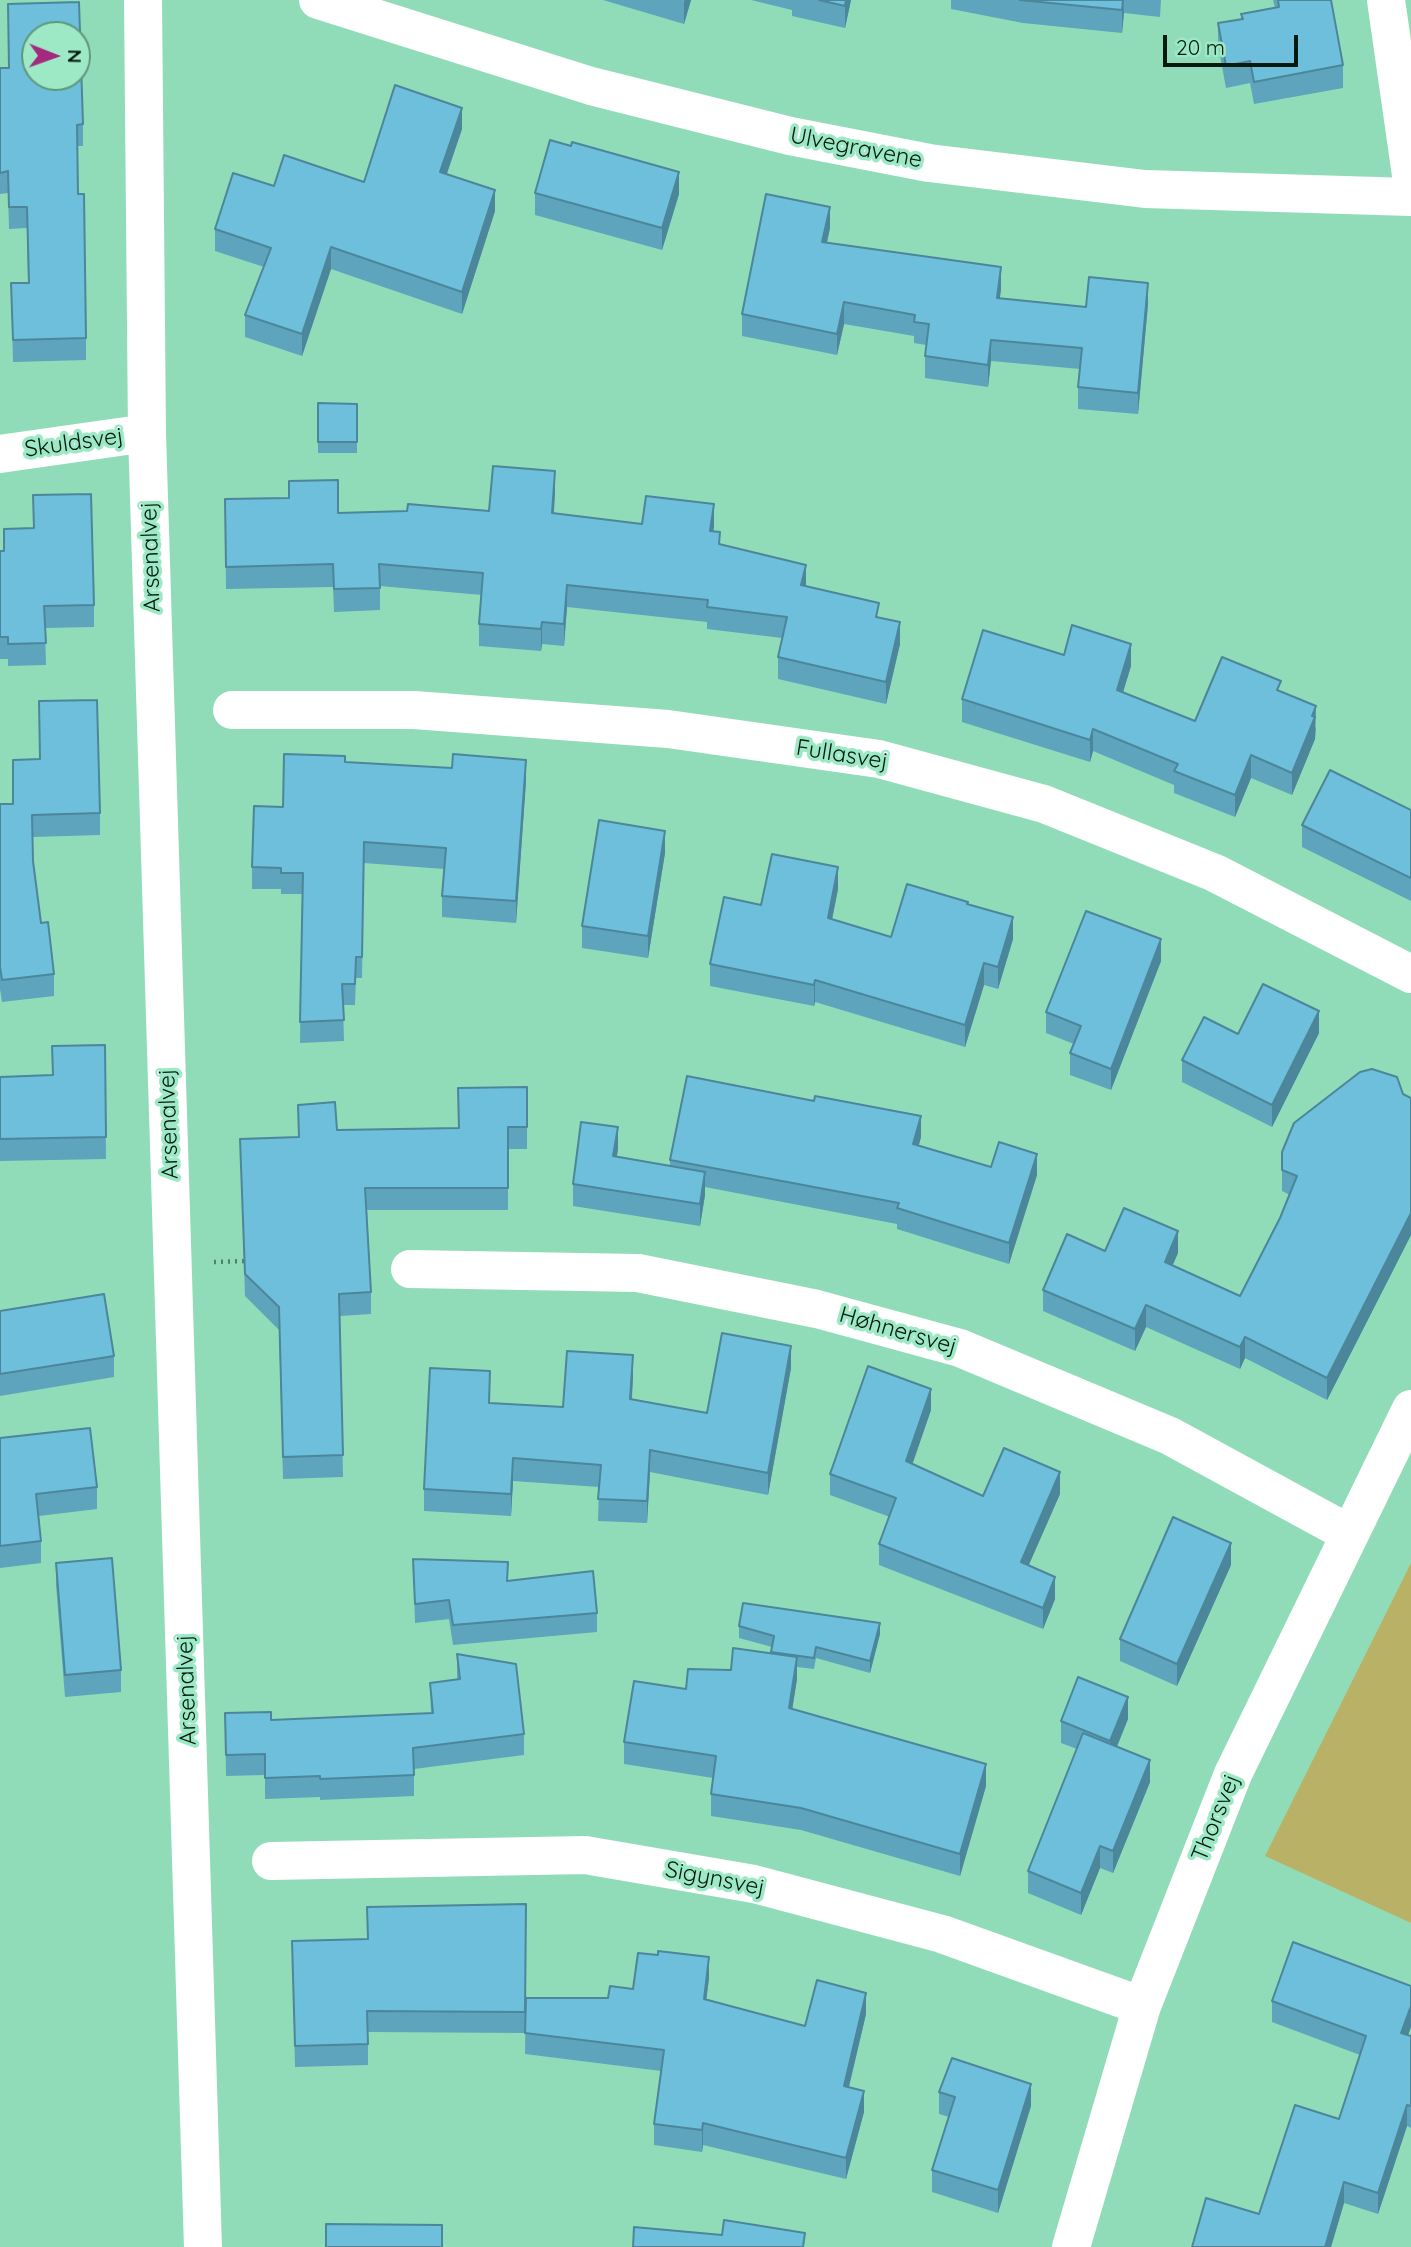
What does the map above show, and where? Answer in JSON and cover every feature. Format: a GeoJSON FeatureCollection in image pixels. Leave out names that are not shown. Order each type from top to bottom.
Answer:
{"type":"FeatureCollection","features":[{"type":"Feature","properties":{"kind":"street","name":"Arsenalvej"},"geometry":{"type":"LineString","coordinates":[[143,0],[147,433],[203,2247]]}},
{"type":"Feature","properties":{"kind":"street","name":"Ulvegravene"},"geometry":{"type":"LineString","coordinates":[[318,0],[591,86],[790,136],[929,163],[1145,189],[1411,197]]}},
{"type":"Feature","properties":{"kind":"street"},"geometry":{"type":"LineString","coordinates":[[1386,0],[1411,175]]}},
{"type":"Feature","properties":{"kind":"street","name":"Skuldsvej"},"geometry":{"type":"LineString","coordinates":[[0,454],[147,433]]}},
{"type":"Feature","properties":{"kind":"street","name":"Fullasvej"},"geometry":{"type":"LineString","coordinates":[[232,710],[441,712],[668,729],[879,759],[1044,804],[1215,873],[1411,974]]}},
{"type":"Feature","properties":{"kind":"street","name":"Høhnersvej"},"geometry":{"type":"LineString","coordinates":[[410,1269],[638,1273],[817,1308],[960,1348],[1170,1436],[1348,1533]]}},
{"type":"Feature","properties":{"kind":"street","name":"Thorsvej"},"geometry":{"type":"LineString","coordinates":[[1072,2247],[1142,2006],[1234,1774],[1348,1533],[1411,1409]]}},
{"type":"Feature","properties":{"kind":"street","name":"Sigynsvej"},"geometry":{"type":"LineString","coordinates":[[271,1861],[584,1855],[754,1884],[929,1930],[1142,2006]]}},
{"type":"Feature","properties":{"kind":"path"},"geometry":{"type":"LineString","coordinates":[[173,1264],[255,1261]]}},
{"type":"Feature","properties":{"kind":"shaded area"},"geometry":{"type":"Polygon","coordinates":[[[1411,1563],[1411,1923],[1265,1856],[1411,1563]]]}},
{"type":"Feature","properties":{"kind":"building"},"geometry":{"type":"Polygon","coordinates":[[[819,0],[846,0],[845,6],[819,0]]]}},
{"type":"Feature","properties":{"kind":"building"},"geometry":{"type":"Polygon","coordinates":[[[1020,0],[1123,0],[1122,10],[1020,0]]]}},
{"type":"Feature","properties":{"kind":"building"},"geometry":{"type":"Polygon","coordinates":[[[1278,0],[1331,0],[1343,65],[1254,82],[1250,61],[1226,66],[1218,23],[1243,19],[1241,14],[1279,7],[1278,0]]]}},
{"type":"Feature","properties":{"kind":"building"},"geometry":{"type":"Polygon","coordinates":[[[79,2],[80,21],[21,21],[21,91],[82,91],[83,124],[77,125],[78,194],[84,194],[86,338],[13,340],[11,283],[29,283],[27,207],[9,207],[8,171],[0,173],[0,68],[9,68],[8,4],[79,2]]]}},
{"type":"Feature","properties":{"kind":"building"},"geometry":{"type":"Polygon","coordinates":[[[395,85],[462,108],[440,172],[495,190],[462,292],[331,247],[302,334],[245,315],[271,248],[215,229],[233,173],[274,186],[284,155],[364,182],[395,85]]]}},
{"type":"Feature","properties":{"kind":"building"},"geometry":{"type":"Polygon","coordinates":[[[550,140],[571,146],[572,142],[679,172],[662,228],[535,193],[550,140]]]}},
{"type":"Feature","properties":{"kind":"building"},"geometry":{"type":"Polygon","coordinates":[[[766,194],[830,207],[822,242],[1001,267],[997,298],[1086,307],[1089,277],[1148,283],[1138,393],[1078,387],[1082,348],[991,340],[988,365],[925,356],[929,324],[914,322],[915,315],[844,302],[837,334],[742,314],[766,194]]]}},
{"type":"Feature","properties":{"kind":"building"},"geometry":{"type":"Polygon","coordinates":[[[318,403],[357,404],[357,442],[318,442],[318,403]]]}},
{"type":"Feature","properties":{"kind":"building"},"geometry":{"type":"Polygon","coordinates":[[[493,466],[555,471],[552,513],[642,524],[646,496],[714,504],[710,531],[720,532],[719,544],[806,565],[801,585],[879,603],[876,617],[900,622],[886,682],[778,657],[787,617],[707,607],[708,600],[567,585],[564,624],[542,622],[541,629],[479,624],[483,573],[379,564],[380,588],[334,589],[333,564],[226,567],[225,499],[289,498],[289,481],[338,480],[338,513],[407,511],[408,504],[489,511],[493,466]]]}},
{"type":"Feature","properties":{"kind":"building"},"geometry":{"type":"Polygon","coordinates":[[[91,494],[94,605],[44,606],[46,643],[8,644],[8,637],[0,637],[0,551],[4,551],[4,529],[34,528],[33,495],[91,494]]]}},
{"type":"Feature","properties":{"kind":"building"},"geometry":{"type":"Polygon","coordinates":[[[1072,625],[1131,644],[1117,690],[1195,721],[1222,657],[1281,681],[1277,690],[1316,706],[1312,716],[1315,717],[1292,773],[1251,755],[1235,795],[1174,771],[1178,764],[1093,729],[1090,740],[962,699],[983,630],[1064,655],[1072,625]]]}},
{"type":"Feature","properties":{"kind":"building"},"geometry":{"type":"Polygon","coordinates":[[[97,700],[100,813],[32,815],[33,861],[41,923],[48,922],[54,974],[2,980],[0,804],[13,804],[13,760],[40,759],[39,701],[97,700]]]}},
{"type":"Feature","properties":{"kind":"building"},"geometry":{"type":"Polygon","coordinates":[[[284,754],[345,756],[345,762],[452,768],[453,754],[526,760],[516,901],[442,896],[446,848],[364,842],[362,957],[356,957],[355,984],[342,984],[344,1020],[300,1022],[303,873],[281,873],[281,868],[252,867],[254,806],[283,807],[284,754]]]}},
{"type":"Feature","properties":{"kind":"building"},"geometry":{"type":"Polygon","coordinates":[[[1330,770],[1411,810],[1411,878],[1302,825],[1330,770]]]}},
{"type":"Feature","properties":{"kind":"building"},"geometry":{"type":"Polygon","coordinates":[[[599,820],[665,831],[648,936],[582,926],[599,820]]]}},
{"type":"Feature","properties":{"kind":"building"},"geometry":{"type":"Polygon","coordinates":[[[772,854],[838,867],[828,918],[891,937],[907,884],[1013,917],[998,967],[984,963],[965,1025],[815,980],[814,985],[710,964],[724,897],[761,905],[772,854]]]}},
{"type":"Feature","properties":{"kind":"building"},"geometry":{"type":"Polygon","coordinates":[[[1086,911],[1161,939],[1111,1069],[1070,1053],[1081,1026],[1046,1012],[1086,911]]]}},
{"type":"Feature","properties":{"kind":"building"},"geometry":{"type":"Polygon","coordinates":[[[1263,984],[1319,1011],[1272,1105],[1182,1060],[1204,1017],[1238,1034],[1263,984]]]}},
{"type":"Feature","properties":{"kind":"building"},"geometry":{"type":"Polygon","coordinates":[[[105,1045],[106,1137],[0,1139],[0,1077],[53,1075],[52,1046],[105,1045]]]}},
{"type":"Feature","properties":{"kind":"building"},"geometry":{"type":"Polygon","coordinates":[[[1372,1069],[1397,1077],[1403,1094],[1411,1098],[1411,1213],[1327,1378],[1245,1337],[1240,1347],[1146,1305],[1135,1329],[1043,1290],[1067,1234],[1105,1251],[1124,1208],[1178,1231],[1165,1262],[1240,1296],[1280,1218],[1297,1176],[1282,1170],[1282,1152],[1294,1123],[1360,1072],[1372,1069]]]}},
{"type":"Feature","properties":{"kind":"building"},"geometry":{"type":"Polygon","coordinates":[[[687,1076],[814,1101],[815,1096],[921,1116],[913,1144],[991,1167],[999,1142],[1037,1154],[1009,1243],[897,1208],[899,1203],[670,1160],[687,1076]]]}},
{"type":"Feature","properties":{"kind":"building"},"geometry":{"type":"Polygon","coordinates":[[[527,1087],[527,1127],[508,1127],[508,1188],[365,1188],[371,1292],[339,1294],[343,1455],[283,1457],[279,1307],[245,1274],[240,1139],[299,1137],[298,1105],[335,1102],[337,1130],[459,1128],[458,1088],[527,1087]]]}},
{"type":"Feature","properties":{"kind":"building"},"geometry":{"type":"Polygon","coordinates":[[[581,1122],[618,1127],[613,1156],[705,1172],[700,1204],[573,1184],[581,1122]]]}},
{"type":"Feature","properties":{"kind":"building"},"geometry":{"type":"Polygon","coordinates":[[[104,1294],[114,1356],[0,1374],[0,1311],[104,1294]]]}},
{"type":"Feature","properties":{"kind":"building"},"geometry":{"type":"Polygon","coordinates":[[[722,1333],[791,1346],[768,1473],[650,1450],[647,1501],[598,1499],[601,1465],[513,1458],[511,1494],[424,1489],[430,1368],[490,1371],[489,1403],[563,1407],[567,1351],[633,1355],[630,1399],[707,1413],[722,1333]]]}},
{"type":"Feature","properties":{"kind":"building"},"geometry":{"type":"Polygon","coordinates":[[[868,1366],[931,1389],[906,1461],[983,1496],[1004,1448],[1060,1472],[1021,1562],[1055,1577],[1043,1608],[879,1544],[896,1498],[830,1474],[868,1366]]]}},
{"type":"Feature","properties":{"kind":"building"},"geometry":{"type":"Polygon","coordinates":[[[90,1428],[97,1487],[36,1494],[41,1541],[0,1546],[0,1438],[90,1428]]]}},
{"type":"Feature","properties":{"kind":"building"},"geometry":{"type":"Polygon","coordinates":[[[1173,1517],[1231,1543],[1177,1664],[1120,1639],[1173,1517]]]}},
{"type":"Feature","properties":{"kind":"building"},"geometry":{"type":"Polygon","coordinates":[[[112,1558],[121,1670],[65,1675],[56,1563],[112,1558]]]}},
{"type":"Feature","properties":{"kind":"building"},"geometry":{"type":"Polygon","coordinates":[[[413,1559],[508,1562],[507,1581],[593,1571],[597,1613],[453,1625],[449,1600],[415,1604],[413,1559]]]}},
{"type":"Feature","properties":{"kind":"building"},"geometry":{"type":"Polygon","coordinates":[[[743,1603],[880,1623],[870,1661],[816,1647],[814,1658],[771,1652],[774,1636],[739,1626],[743,1603]]]}},
{"type":"Feature","properties":{"kind":"building"},"geometry":{"type":"Polygon","coordinates":[[[733,1648],[797,1657],[789,1708],[986,1764],[960,1854],[801,1808],[711,1794],[716,1756],[624,1742],[634,1681],[686,1689],[688,1669],[731,1670],[733,1648]]]}},
{"type":"Feature","properties":{"kind":"building"},"geometry":{"type":"Polygon","coordinates":[[[457,1654],[516,1664],[524,1734],[413,1748],[414,1775],[320,1779],[320,1776],[265,1778],[265,1754],[226,1755],[225,1713],[271,1712],[271,1720],[433,1713],[430,1683],[460,1679],[457,1654]]]}},
{"type":"Feature","properties":{"kind":"building"},"geometry":{"type":"Polygon","coordinates":[[[1078,1677],[1128,1697],[1110,1741],[1061,1721],[1078,1677]]]}},
{"type":"Feature","properties":{"kind":"building"},"geometry":{"type":"Polygon","coordinates":[[[1083,1733],[1150,1760],[1113,1851],[1100,1846],[1081,1893],[1028,1871],[1083,1733]]]}},
{"type":"Feature","properties":{"kind":"building"},"geometry":{"type":"Polygon","coordinates":[[[526,1904],[525,2012],[367,2011],[368,2044],[295,2046],[292,1941],[368,1939],[367,1907],[526,1904]]]}},
{"type":"Feature","properties":{"kind":"building"},"geometry":{"type":"Polygon","coordinates":[[[1293,1942],[1411,1986],[1411,2006],[1401,2033],[1411,2036],[1411,2106],[1407,2105],[1378,2193],[1344,2182],[1325,2247],[1192,2247],[1206,2198],[1259,2214],[1295,2105],[1339,2119],[1366,2036],[1272,2001],[1293,1942]]]}},
{"type":"Feature","properties":{"kind":"building"},"geometry":{"type":"Polygon","coordinates":[[[658,1951],[709,1957],[704,1999],[805,2026],[817,1980],[866,1993],[844,2086],[864,2091],[846,2158],[703,2123],[702,2130],[654,2124],[664,2050],[525,2033],[526,1998],[608,1998],[610,1986],[633,1989],[638,1953],[658,1955],[658,1951]]]}},
{"type":"Feature","properties":{"kind":"building"},"geometry":{"type":"Polygon","coordinates":[[[952,2058],[1031,2084],[998,2190],[932,2170],[955,2097],[939,2092],[952,2058]]]}},
{"type":"Feature","properties":{"kind":"building"},"geometry":{"type":"Polygon","coordinates":[[[724,2220],[805,2233],[803,2247],[633,2247],[634,2227],[722,2235],[724,2220]]]}},
{"type":"Feature","properties":{"kind":"building"},"geometry":{"type":"Polygon","coordinates":[[[326,2224],[442,2225],[442,2247],[326,2247],[326,2224]]]}}]}
